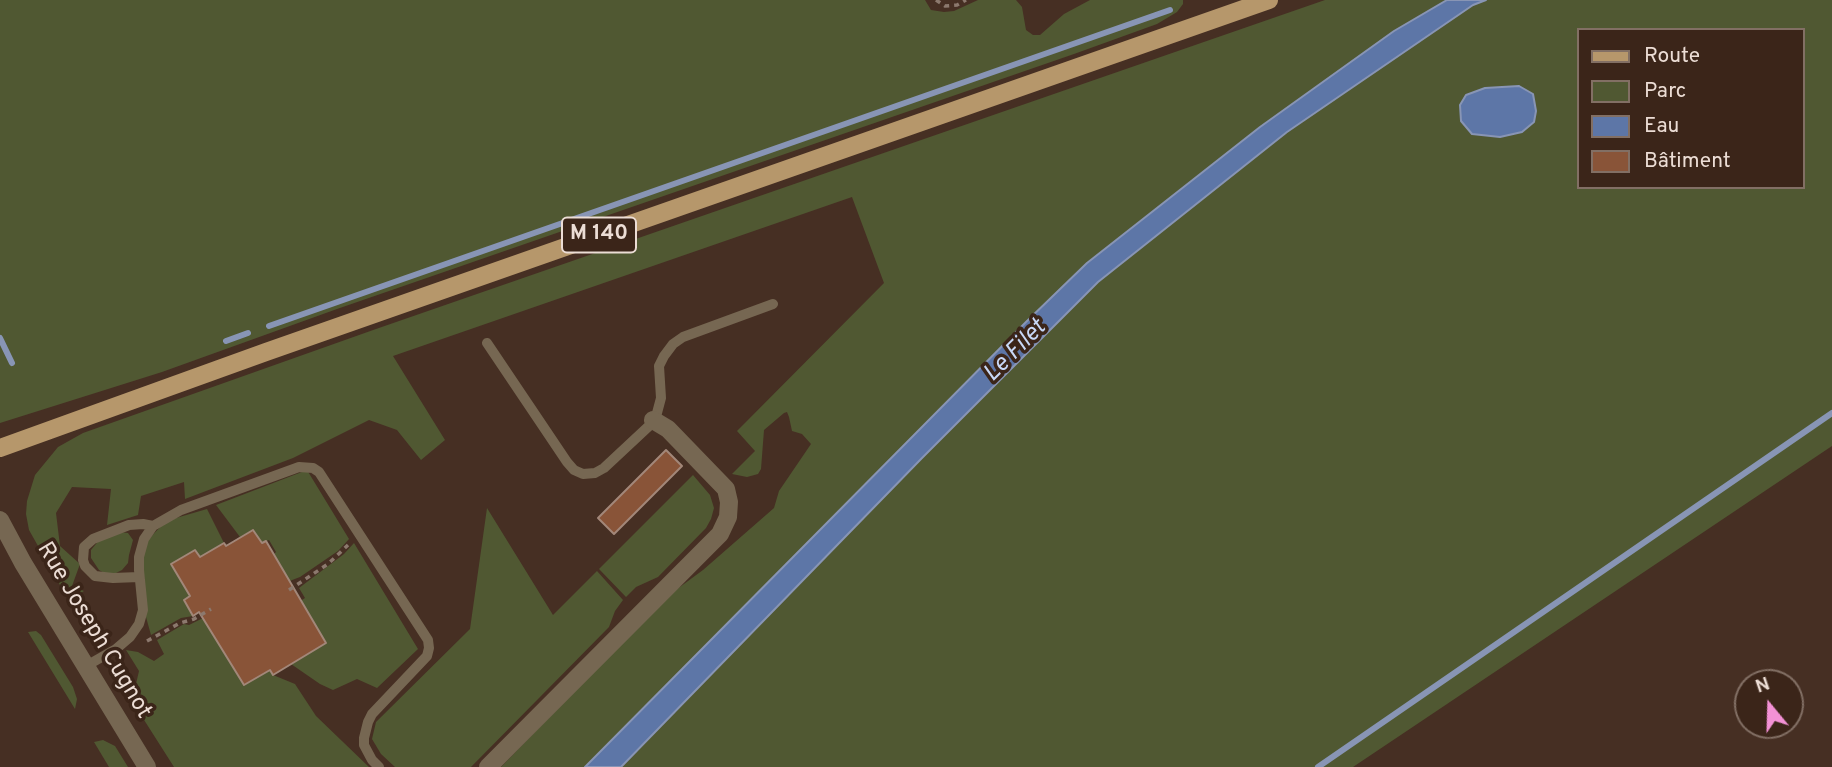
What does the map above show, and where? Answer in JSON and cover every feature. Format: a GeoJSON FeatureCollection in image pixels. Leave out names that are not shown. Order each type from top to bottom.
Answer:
{"type":"FeatureCollection","features":[{"type":"Feature","properties":{"kind":"main road","name":"M 140"},"geometry":{"type":"LineString","coordinates":[[0,448],[279,347],[1269,0]]}},
{"type":"Feature","properties":{"kind":"street"},"geometry":{"type":"LineString","coordinates":[[488,767],[720,534],[728,517],[726,489],[668,429],[653,420]]}},
{"type":"Feature","properties":{"kind":"street","name":"Rue Joseph Cugnot"},"geometry":{"type":"LineString","coordinates":[[0,520],[23,563],[147,767]]}},
{"type":"Feature","properties":{"kind":"lane"},"geometry":{"type":"LineString","coordinates":[[487,343],[567,462],[574,470],[583,474],[595,473],[604,468],[653,420],[661,398],[659,366],[673,344],[683,337],[773,304]]}},
{"type":"Feature","properties":{"kind":"lane"},"geometry":{"type":"LineString","coordinates":[[86,666],[116,649],[139,625],[143,610],[139,557],[153,526],[181,510],[306,466],[319,472],[428,640],[427,656],[372,714],[368,722],[365,745],[372,760],[379,767]]}},
{"type":"Feature","properties":{"kind":"lane"},"geometry":{"type":"LineString","coordinates":[[139,577],[95,576],[85,566],[84,547],[93,539],[129,525],[153,526]]}},
{"type":"Feature","properties":{"kind":"path"},"geometry":{"type":"LineString","coordinates":[[936,0],[945,6],[957,5],[965,0]]}},
{"type":"Feature","properties":{"kind":"path"},"geometry":{"type":"LineString","coordinates":[[289,590],[338,556],[359,533]]}},
{"type":"Feature","properties":{"kind":"path"},"geometry":{"type":"LineString","coordinates":[[130,637],[143,642],[153,639],[211,609]]}},
{"type":"Feature","properties":{"kind":"green space"},"geometry":{"type":"Polygon","coordinates":[[[0,0],[925,0],[931,10],[944,12],[954,11],[978,0],[1016,0],[1022,7],[1026,30],[1033,35],[1040,35],[1064,14],[1090,0],[1183,0],[1183,4],[1177,12],[1157,24],[1074,54],[162,372],[0,423],[0,0]]]}},
{"type":"Feature","properties":{"kind":"green space"},"geometry":{"type":"Polygon","coordinates":[[[1325,0],[1447,0],[1394,31],[1260,127],[1087,263],[585,767],[501,767],[661,602],[703,570],[774,508],[779,491],[811,444],[802,434],[792,431],[787,412],[784,413],[764,430],[761,469],[758,474],[747,477],[732,474],[755,451],[737,431],[884,283],[852,197],[393,356],[445,440],[421,460],[397,430],[369,420],[293,458],[185,499],[184,482],[141,496],[138,515],[107,525],[111,489],[72,487],[56,513],[60,546],[80,564],[72,586],[84,591],[69,601],[29,530],[27,501],[35,475],[58,447],[83,433],[1325,0]]]}},
{"type":"Feature","properties":{"kind":"green space"},"geometry":{"type":"Polygon","coordinates":[[[1486,0],[1832,0],[1832,446],[1353,767],[621,767],[1098,282],[1287,132],[1473,5],[1486,0]]]}},
{"type":"Feature","properties":{"kind":"green space"},"geometry":{"type":"Polygon","coordinates":[[[307,470],[349,539],[338,551],[300,577],[287,582],[269,540],[262,543],[252,530],[240,537],[216,505],[307,470]]]}},
{"type":"Feature","properties":{"kind":"green space"},"geometry":{"type":"Polygon","coordinates":[[[693,475],[710,495],[714,508],[711,519],[706,528],[658,577],[636,587],[626,597],[599,569],[693,475]]]}},
{"type":"Feature","properties":{"kind":"green space"},"geometry":{"type":"Polygon","coordinates":[[[487,508],[553,615],[597,571],[623,600],[609,627],[471,767],[395,767],[381,754],[372,739],[376,722],[470,629],[487,508]]]}},
{"type":"Feature","properties":{"kind":"green space"},"geometry":{"type":"Polygon","coordinates":[[[207,509],[224,543],[200,557],[171,564],[190,596],[184,600],[193,616],[181,618],[151,635],[146,617],[143,554],[146,542],[162,525],[207,509]]]}},
{"type":"Feature","properties":{"kind":"green space"},"geometry":{"type":"Polygon","coordinates":[[[120,532],[128,533],[133,540],[128,563],[114,574],[106,574],[99,570],[91,558],[91,550],[100,539],[120,532]]]}},
{"type":"Feature","properties":{"kind":"green space"},"geometry":{"type":"Polygon","coordinates":[[[354,543],[418,649],[377,688],[357,679],[333,690],[291,664],[325,643],[313,620],[302,625],[291,607],[305,598],[299,588],[344,554],[354,543]]]}},
{"type":"Feature","properties":{"kind":"green space"},"geometry":{"type":"Polygon","coordinates":[[[213,613],[213,635],[244,685],[270,670],[273,675],[295,684],[316,716],[369,767],[174,767],[132,701],[139,671],[126,650],[138,652],[154,661],[164,654],[157,640],[184,624],[189,625],[213,613]]]}},
{"type":"Feature","properties":{"kind":"green space"},"geometry":{"type":"Polygon","coordinates":[[[36,631],[73,687],[77,699],[75,709],[28,632],[36,631]]]}},
{"type":"Feature","properties":{"kind":"green space"},"geometry":{"type":"Polygon","coordinates":[[[103,740],[115,746],[128,767],[109,767],[94,742],[103,740]]]}},
{"type":"Feature","properties":{"kind":"water","name":"Le Filet"},"geometry":{"type":"Polygon","coordinates":[[[1447,0],[1486,0],[1473,5],[1287,132],[1098,282],[621,767],[585,767],[1087,263],[1260,127],[1394,31],[1447,0]]]}},
{"type":"Feature","properties":{"kind":"water"},"geometry":{"type":"Polygon","coordinates":[[[1519,86],[1533,94],[1536,111],[1534,122],[1522,132],[1500,137],[1472,134],[1461,121],[1460,105],[1466,95],[1485,88],[1519,86]]]}},
{"type":"Feature","properties":{"kind":"building"},"geometry":{"type":"Polygon","coordinates":[[[666,450],[682,466],[614,534],[598,518],[666,450]]]}},
{"type":"Feature","properties":{"kind":"building"},"geometry":{"type":"Polygon","coordinates":[[[253,530],[262,543],[266,541],[326,643],[273,675],[270,670],[244,685],[199,612],[193,616],[184,600],[190,596],[171,564],[195,550],[200,557],[253,530]]]}},
{"type":"Feature","properties":{"kind":"waterway"},"geometry":{"type":"LineString","coordinates":[[269,326],[1170,10]]}},
{"type":"Feature","properties":{"kind":"waterway"},"geometry":{"type":"LineString","coordinates":[[226,341],[248,333]]}},
{"type":"Feature","properties":{"kind":"waterway"},"geometry":{"type":"LineString","coordinates":[[0,338],[12,363]]}},
{"type":"Feature","properties":{"kind":"waterway"},"geometry":{"type":"LineString","coordinates":[[1318,767],[1832,413]]}}]}
